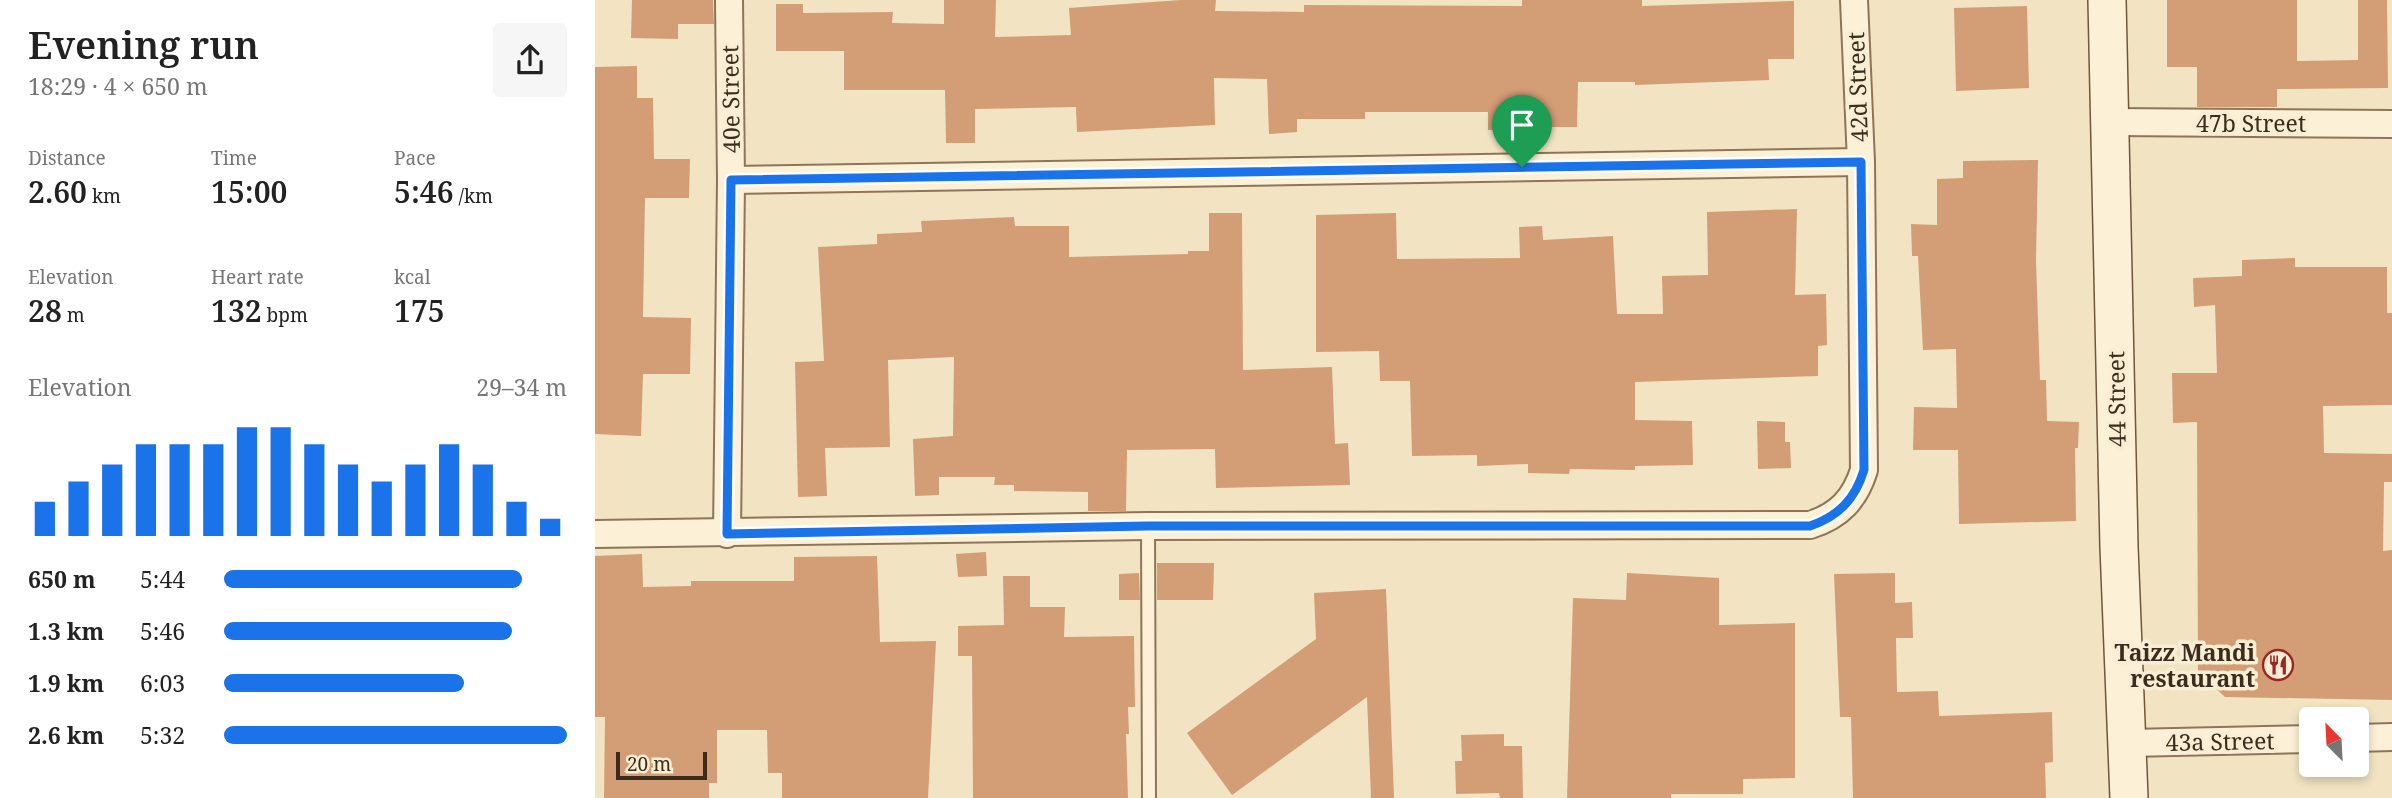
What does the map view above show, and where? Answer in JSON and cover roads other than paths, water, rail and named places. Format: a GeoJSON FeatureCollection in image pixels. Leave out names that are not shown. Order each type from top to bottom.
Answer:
{"type":"FeatureCollection","features":[{"type":"Feature","properties":{"kind":"street","name":"40e Street"},"geometry":{"type":"LineString","coordinates":[[727,534],[731,180],[729,0]]}},
{"type":"Feature","properties":{"kind":"street","name":"42d Street"},"geometry":{"type":"LineString","coordinates":[[1148,526],[1810,526],[1846,506],[1854,495],[1864,470],[1861,162],[1854,0]]}},
{"type":"Feature","properties":{"kind":"street","name":"44 Street"},"geometry":{"type":"LineString","coordinates":[[2107,0],[2119,547],[2129,743],[2129,798]]}},
{"type":"Feature","properties":{"kind":"street","name":"47b Street"},"geometry":{"type":"LineString","coordinates":[[2111,122],[2392,124]]}},
{"type":"Feature","properties":{"kind":"street"},"geometry":{"type":"LineString","coordinates":[[731,180],[1861,162]]}},
{"type":"Feature","properties":{"kind":"street"},"geometry":{"type":"LineString","coordinates":[[595,534],[1148,526]]}},
{"type":"Feature","properties":{"kind":"street"},"geometry":{"type":"LineString","coordinates":[[2369,738],[2392,737]]}},
{"type":"Feature","properties":{"kind":"street","name":"43a Street"},"geometry":{"type":"LineString","coordinates":[[2129,743],[2299,739]]}},
{"type":"Feature","properties":{"kind":"lane"},"geometry":{"type":"LineString","coordinates":[[1148,526],[1149,798]]}},
{"type":"Feature","properties":{"kind":"place","name":"Taizz Mandi restaurant"},"geometry":{"type":"Point","coordinates":[2278,665]}}]}
